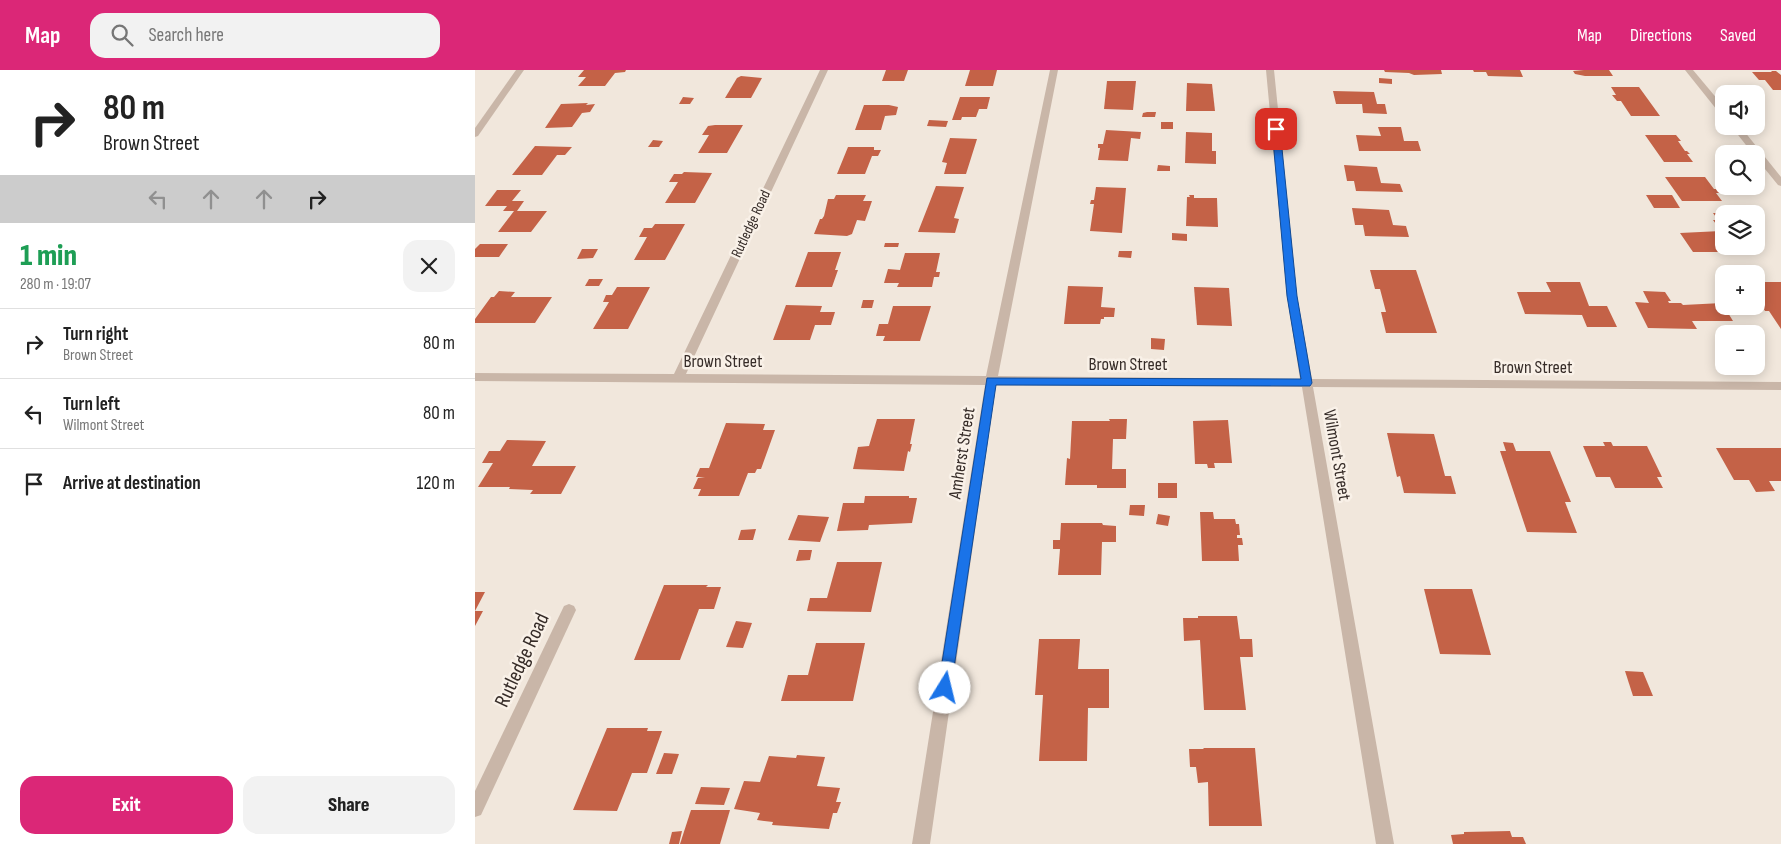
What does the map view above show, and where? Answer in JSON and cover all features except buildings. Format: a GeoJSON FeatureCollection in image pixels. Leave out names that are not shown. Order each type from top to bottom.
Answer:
{"type":"FeatureCollection","features":[{"type":"Feature","properties":{"kind":"street"},"geometry":{"type":"LineString","coordinates":[[475,134],[520,70]]}},
{"type":"Feature","properties":{"kind":"street","name":"Rutledge Road"},"geometry":{"type":"LineString","coordinates":[[678,379],[824,70]]}},
{"type":"Feature","properties":{"kind":"street","name":"Amherst Street"},"geometry":{"type":"LineString","coordinates":[[921,844],[991,381],[1054,70]]}},
{"type":"Feature","properties":{"kind":"street","name":"Wilmont Street"},"geometry":{"type":"LineString","coordinates":[[1270,70],[1290,280],[1385,844]]}},
{"type":"Feature","properties":{"kind":"street"},"geometry":{"type":"LineString","coordinates":[[1689,70],[1715,102]]}},
{"type":"Feature","properties":{"kind":"street"},"geometry":{"type":"LineString","coordinates":[[1742,135],[1781,183]]}},
{"type":"Feature","properties":{"kind":"street","name":"Brown Street"},"geometry":{"type":"LineString","coordinates":[[475,377],[1781,386]]}},
{"type":"Feature","properties":{"kind":"street","name":"Rutledge Road"},"geometry":{"type":"LineString","coordinates":[[475,809],[569,610]]}},
{"type":"Feature","properties":{"kind":"route"},"geometry":{"type":"LineString","coordinates":[[945,688],[991,381],[1307,383],[1292,296],[1276,129]]}}]}
